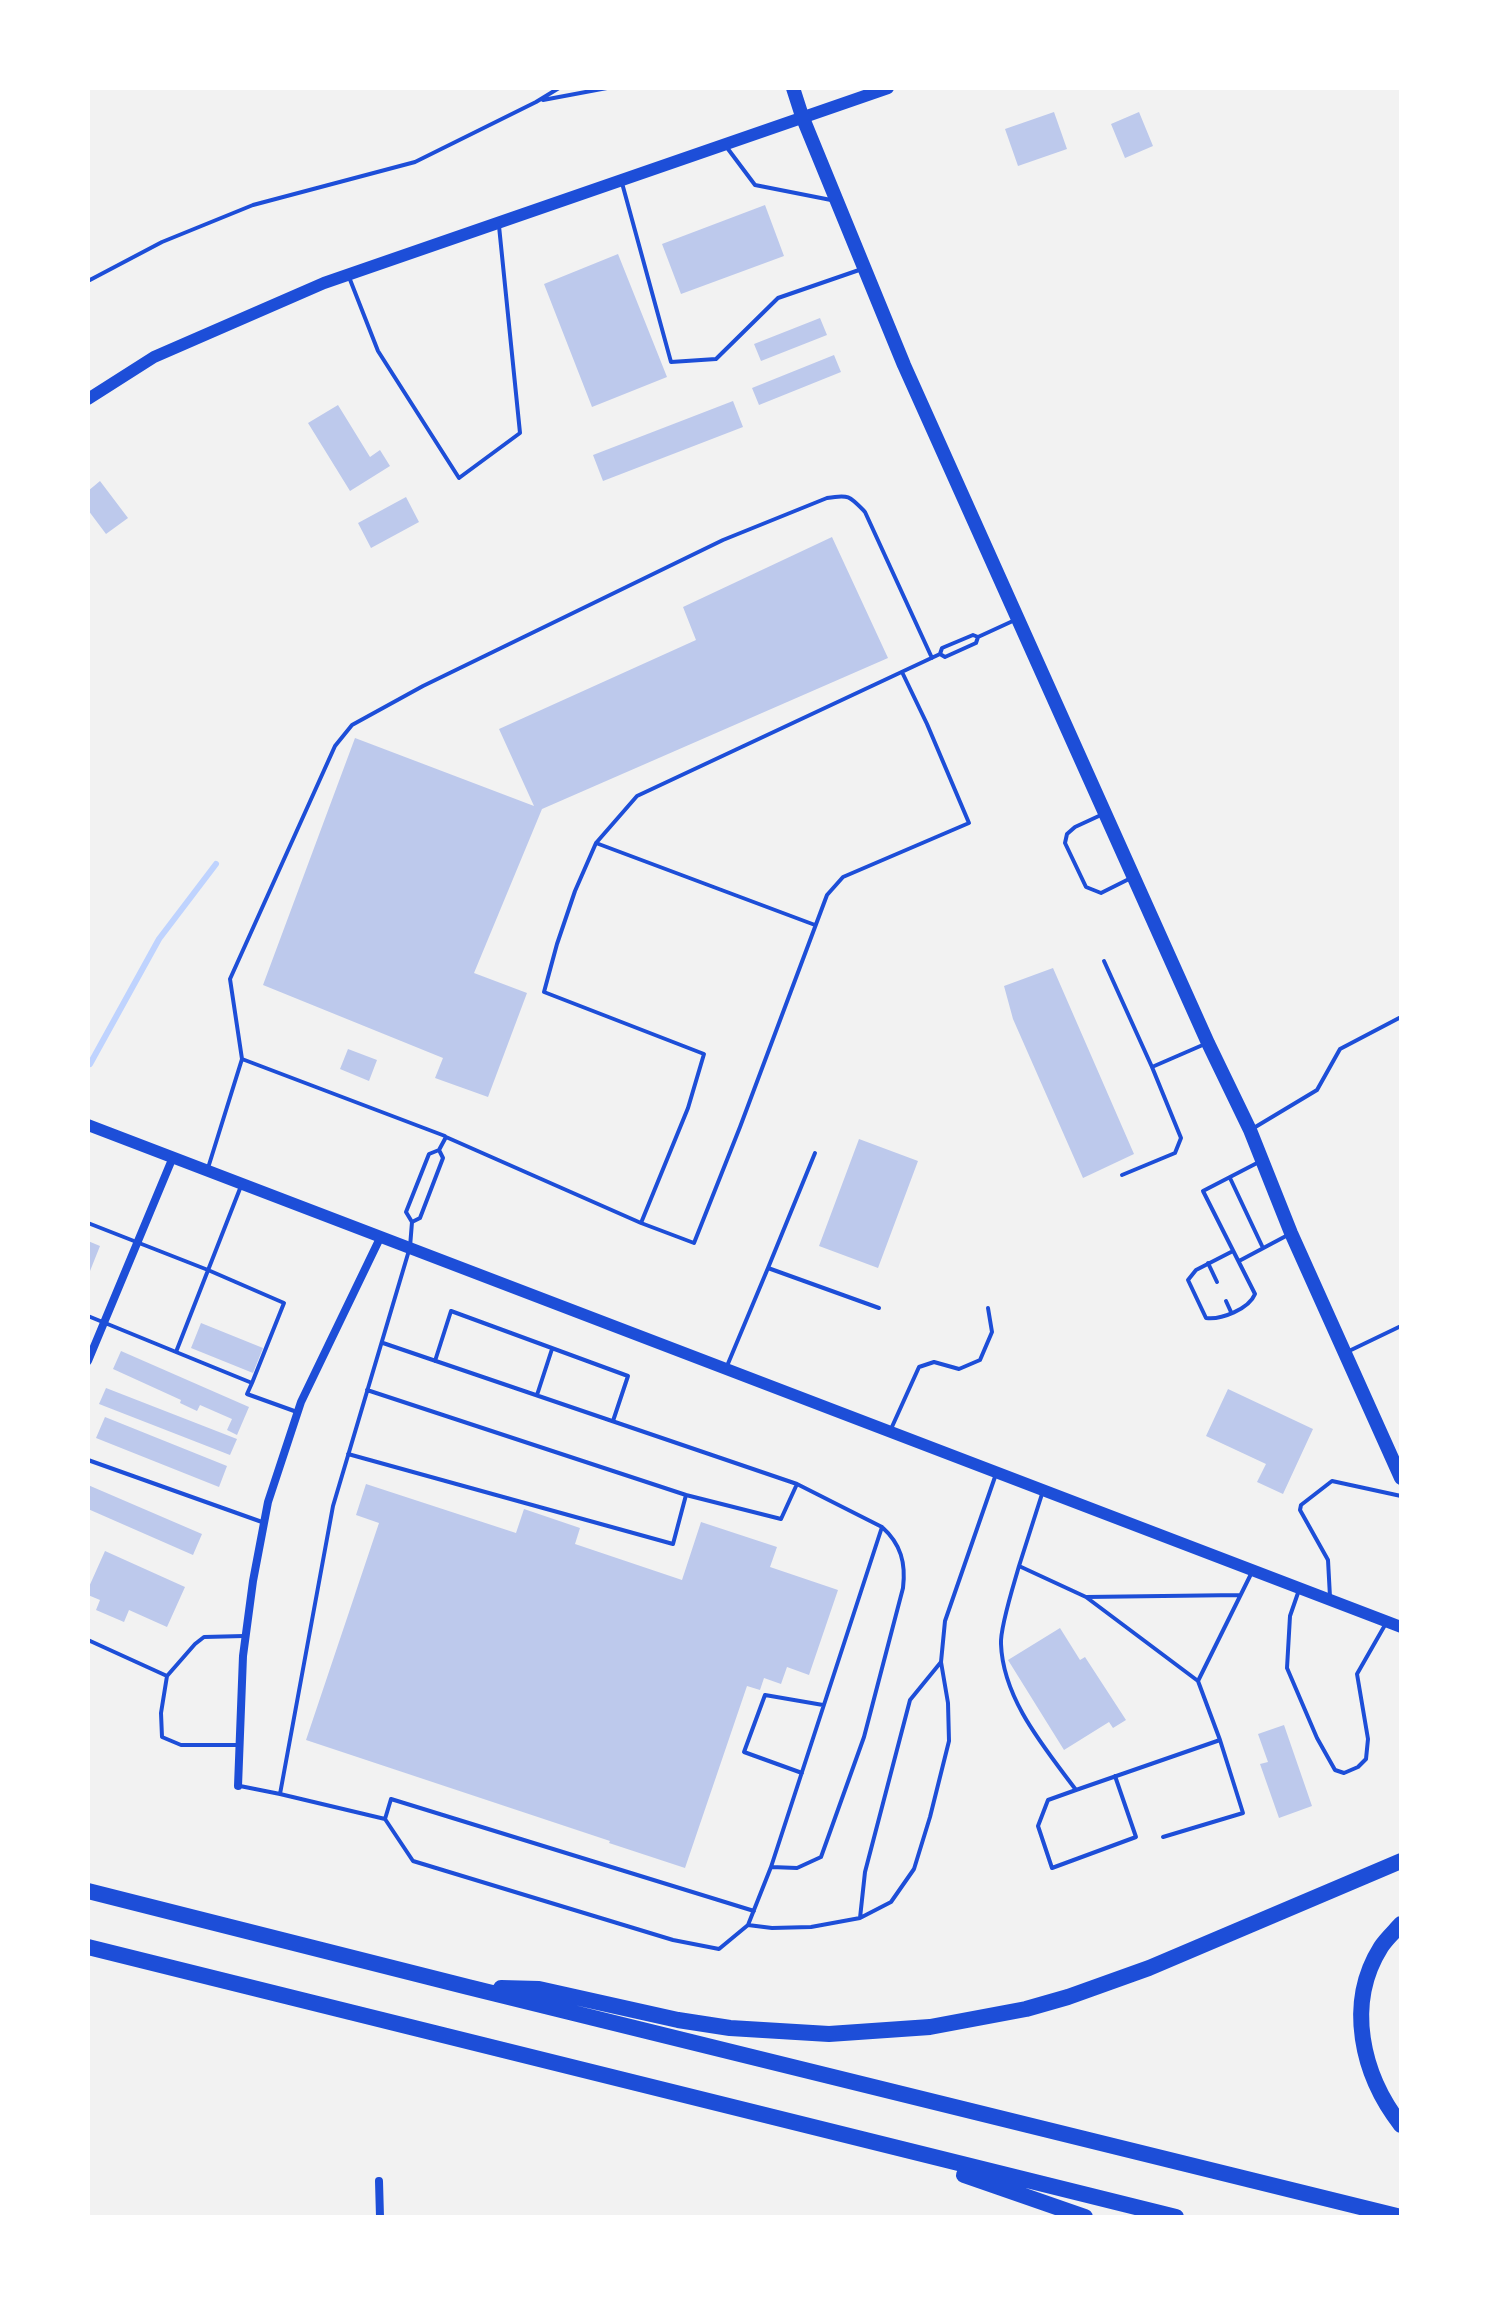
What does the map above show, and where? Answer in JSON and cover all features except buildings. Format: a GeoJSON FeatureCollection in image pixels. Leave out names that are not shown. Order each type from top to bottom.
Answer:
{"type":"FeatureCollection","features":[{"type":"Feature","properties":{"kind":"highway"},"geometry":{"type":"LineString","coordinates":[[468,1987],[539,1989],[678,2020],[783,2033],[829,2034],[930,2027],[1011,2012],[1068,1997],[1190,1951],[1401,1861]]}},
{"type":"Feature","properties":{"kind":"highway"},"geometry":{"type":"LineString","coordinates":[[88,1891],[1401,2217]]}},
{"type":"Feature","properties":{"kind":"highway"},"geometry":{"type":"LineString","coordinates":[[1401,1924],[1381,1947],[1370,1970],[1360,2014],[1363,2045],[1379,2090],[1401,2125]]}},
{"type":"Feature","properties":{"kind":"highway"},"geometry":{"type":"LineString","coordinates":[[88,1947],[1176,2217]]}},
{"type":"Feature","properties":{"kind":"highway"},"geometry":{"type":"LineString","coordinates":[[872,2142],[1085,2217]]}},
{"type":"Feature","properties":{"kind":"main road"},"geometry":{"type":"LineString","coordinates":[[793,88],[904,365],[1208,1043],[1250,1130],[1291,1233],[1399,1469]]}},
{"type":"Feature","properties":{"kind":"main road"},"geometry":{"type":"LineString","coordinates":[[88,399],[154,357],[348,274],[888,88]]}},
{"type":"Feature","properties":{"kind":"main road"},"geometry":{"type":"LineString","coordinates":[[88,1125],[1401,1627]]}},
{"type":"Feature","properties":{"kind":"street"},"geometry":{"type":"LineString","coordinates":[[88,1361],[173,1157]]}},
{"type":"Feature","properties":{"kind":"street"},"geometry":{"type":"LineString","coordinates":[[238,1786],[246,1636],[268,1502],[297,1412],[381,1236]]}},
{"type":"Feature","properties":{"kind":"street"},"geometry":{"type":"LineString","coordinates":[[379,2181],[380,2217]]}},
{"type":"Feature","properties":{"kind":"lane"},"geometry":{"type":"LineString","coordinates":[[88,281],[162,242],[253,205],[415,162],[559,88]]}},
{"type":"Feature","properties":{"kind":"lane"},"geometry":{"type":"LineString","coordinates":[[536,102],[607,88]]}},
{"type":"Feature","properties":{"kind":"lane"},"geometry":{"type":"LineString","coordinates":[[724,143],[755,185],[836,201]]}},
{"type":"Feature","properties":{"kind":"lane"},"geometry":{"type":"LineString","coordinates":[[621,179],[671,362],[716,359],[778,298],[864,269]]}},
{"type":"Feature","properties":{"kind":"lane"},"geometry":{"type":"LineString","coordinates":[[348,274],[378,351],[459,478],[520,433],[498,222]]}},
{"type":"Feature","properties":{"kind":"lane"},"geometry":{"type":"LineString","coordinates":[[207,1170],[242,1059],[230,979],[335,746],[352,725],[423,686],[723,540],[827,498],[844,495],[853,498],[865,512],[932,658]]}},
{"type":"Feature","properties":{"kind":"lane"},"geometry":{"type":"LineString","coordinates":[[641,1223],[688,1108],[704,1054],[544,992],[575,891],[596,843],[637,796],[932,658],[945,647],[973,635],[978,637],[1018,619]]}},
{"type":"Feature","properties":{"kind":"lane"},"geometry":{"type":"LineString","coordinates":[[940,654],[945,657],[976,643],[978,637]]}},
{"type":"Feature","properties":{"kind":"lane"},"geometry":{"type":"LineString","coordinates":[[242,1059],[446,1137],[641,1223],[694,1243],[827,895],[843,877],[969,823],[902,672]]}},
{"type":"Feature","properties":{"kind":"lane"},"geometry":{"type":"LineString","coordinates":[[1105,813],[1075,827],[1067,834],[1065,843],[1086,887],[1092,891],[1101,893],[1133,877]]}},
{"type":"Feature","properties":{"kind":"lane"},"geometry":{"type":"LineString","coordinates":[[596,843],[816,925]]}},
{"type":"Feature","properties":{"kind":"lane"},"geometry":{"type":"LineString","coordinates":[[1104,961],[1181,1138],[1175,1153],[1122,1175]]}},
{"type":"Feature","properties":{"kind":"lane"},"geometry":{"type":"LineString","coordinates":[[1250,1130],[1317,1090],[1340,1049],[1401,1017]]}},
{"type":"Feature","properties":{"kind":"lane"},"geometry":{"type":"LineString","coordinates":[[1152,1067],[1208,1043]]}},
{"type":"Feature","properties":{"kind":"lane"},"geometry":{"type":"LineString","coordinates":[[280,1794],[333,1506],[410,1247],[412,1222],[406,1212],[429,1154],[439,1150],[446,1137]]}},
{"type":"Feature","properties":{"kind":"lane"},"geometry":{"type":"LineString","coordinates":[[412,1222],[420,1218],[443,1158],[439,1150]]}},
{"type":"Feature","properties":{"kind":"lane"},"geometry":{"type":"LineString","coordinates":[[726,1368],[815,1153]]}},
{"type":"Feature","properties":{"kind":"lane"},"geometry":{"type":"LineString","coordinates":[[1233,1251],[1196,1270],[1188,1280],[1206,1318],[1217,1320],[1253,1301],[1255,1294],[1203,1191],[1262,1160]]}},
{"type":"Feature","properties":{"kind":"lane"},"geometry":{"type":"LineString","coordinates":[[1230,1178],[1263,1248]]}},
{"type":"Feature","properties":{"kind":"lane"},"geometry":{"type":"LineString","coordinates":[[176,1352],[242,1183]]}},
{"type":"Feature","properties":{"kind":"lane"},"geometry":{"type":"LineString","coordinates":[[88,1223],[284,1303],[247,1394],[297,1412]]}},
{"type":"Feature","properties":{"kind":"lane"},"geometry":{"type":"LineString","coordinates":[[1239,1261],[1291,1233]]}},
{"type":"Feature","properties":{"kind":"lane"},"geometry":{"type":"LineString","coordinates":[[1208,1263],[1217,1282]]}},
{"type":"Feature","properties":{"kind":"lane"},"geometry":{"type":"LineString","coordinates":[[768,1268],[879,1308]]}},
{"type":"Feature","properties":{"kind":"lane"},"geometry":{"type":"LineString","coordinates":[[1226,1301],[1231,1312]]}},
{"type":"Feature","properties":{"kind":"lane"},"geometry":{"type":"LineString","coordinates":[[890,1431],[919,1367],[934,1362],[959,1369],[980,1360],[992,1332],[988,1308]]}},
{"type":"Feature","properties":{"kind":"lane"},"geometry":{"type":"LineString","coordinates":[[435,1361],[451,1311],[628,1376],[613,1421]]}},
{"type":"Feature","properties":{"kind":"lane"},"geometry":{"type":"LineString","coordinates":[[88,1316],[252,1383]]}},
{"type":"Feature","properties":{"kind":"lane"},"geometry":{"type":"LineString","coordinates":[[1346,1353],[1401,1326]]}},
{"type":"Feature","properties":{"kind":"lane"},"geometry":{"type":"LineString","coordinates":[[383,1343],[797,1484],[882,1527],[892,1536],[902,1555],[905,1573],[864,1737],[821,1857],[797,1868],[771,1867]]}},
{"type":"Feature","properties":{"kind":"lane"},"geometry":{"type":"LineString","coordinates":[[537,1395],[552,1349]]}},
{"type":"Feature","properties":{"kind":"lane"},"geometry":{"type":"LineString","coordinates":[[367,1390],[686,1495],[781,1519],[797,1484]]}},
{"type":"Feature","properties":{"kind":"lane"},"geometry":{"type":"LineString","coordinates":[[348,1454],[673,1544],[686,1495]]}},
{"type":"Feature","properties":{"kind":"lane"},"geometry":{"type":"LineString","coordinates":[[88,1460],[264,1523]]}},
{"type":"Feature","properties":{"kind":"lane"},"geometry":{"type":"LineString","coordinates":[[748,1925],[811,1927],[860,1918],[891,1902],[914,1869],[949,1741],[948,1703],[941,1662],[945,1621],[997,1472]]}},
{"type":"Feature","properties":{"kind":"lane"},"geometry":{"type":"LineString","coordinates":[[1330,1599],[1328,1560],[1300,1510],[1301,1505],[1332,1481],[1401,1496]]}},
{"type":"Feature","properties":{"kind":"lane"},"geometry":{"type":"LineString","coordinates":[[1043,1491],[1019,1566],[1000,1641],[1008,1683],[1038,1738],[1076,1790]]}},
{"type":"Feature","properties":{"kind":"lane"},"geometry":{"type":"LineString","coordinates":[[238,1786],[385,1819],[413,1861],[673,1940],[719,1949],[748,1925],[771,1867],[882,1527]]}},
{"type":"Feature","properties":{"kind":"lane"},"geometry":{"type":"LineString","coordinates":[[1019,1566],[1086,1597],[1198,1681],[1243,1813],[1163,1837]]}},
{"type":"Feature","properties":{"kind":"lane"},"geometry":{"type":"LineString","coordinates":[[1198,1681],[1253,1570]]}},
{"type":"Feature","properties":{"kind":"lane"},"geometry":{"type":"LineString","coordinates":[[1300,1588],[1290,1616],[1287,1668],[1317,1738],[1335,1770],[1344,1773],[1358,1767],[1366,1759],[1368,1739],[1357,1674],[1386,1621]]}},
{"type":"Feature","properties":{"kind":"lane"},"geometry":{"type":"LineString","coordinates":[[1086,1597],[1240,1595]]}},
{"type":"Feature","properties":{"kind":"lane"},"geometry":{"type":"LineString","coordinates":[[239,1745],[181,1745],[162,1737],[161,1713],[167,1676],[195,1644],[204,1637],[246,1636]]}},
{"type":"Feature","properties":{"kind":"lane"},"geometry":{"type":"LineString","coordinates":[[88,1640],[167,1676]]}},
{"type":"Feature","properties":{"kind":"lane"},"geometry":{"type":"LineString","coordinates":[[860,1918],[865,1872],[910,1700],[941,1662]]}},
{"type":"Feature","properties":{"kind":"lane"},"geometry":{"type":"LineString","coordinates":[[802,1773],[744,1752],[765,1695],[824,1705]]}},
{"type":"Feature","properties":{"kind":"lane"},"geometry":{"type":"LineString","coordinates":[[1115,1776],[1136,1837],[1052,1868],[1038,1826],[1048,1800],[1115,1776],[1220,1740]]}},
{"type":"Feature","properties":{"kind":"lane"},"geometry":{"type":"LineString","coordinates":[[385,1819],[391,1799],[754,1911]]}},
{"type":"Feature","properties":{"kind":"waterway"},"geometry":{"type":"LineString","coordinates":[[90,1064],[159,939],[216,864]]}}]}
